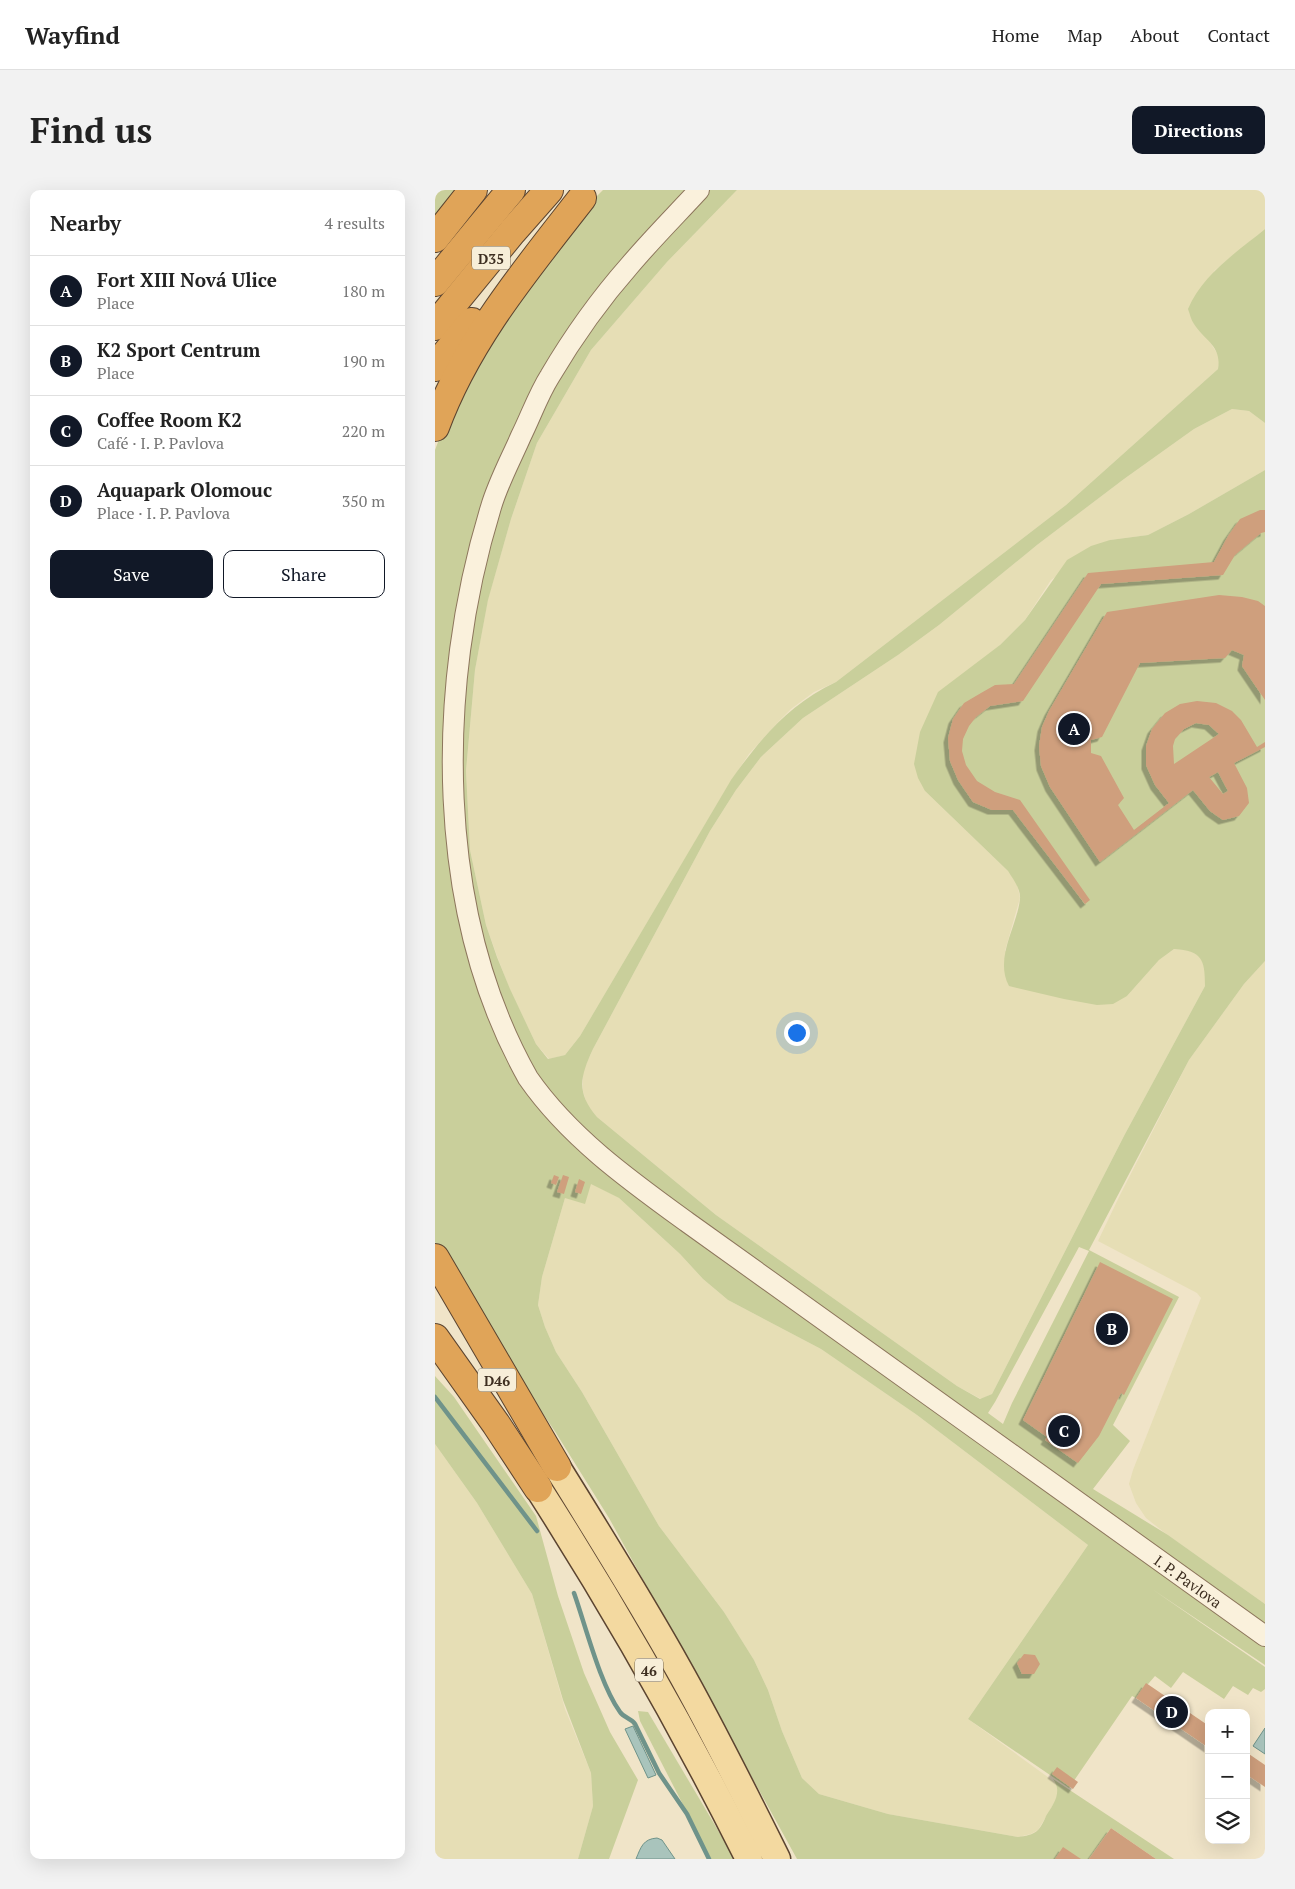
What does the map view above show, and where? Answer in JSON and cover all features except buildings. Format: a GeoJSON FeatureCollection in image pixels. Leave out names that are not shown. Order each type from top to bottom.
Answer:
{"type":"FeatureCollection","features":[{"type":"Feature","properties":{"kind":"highway"},"geometry":{"type":"LineString","coordinates":[[435,223],[465,190]]}},
{"type":"Feature","properties":{"kind":"highway"},"geometry":{"type":"LineString","coordinates":[[435,238],[473,190]]}},
{"type":"Feature","properties":{"kind":"highway","name":"D35"},"geometry":{"type":"LineString","coordinates":[[435,282],[511,190]]}},
{"type":"Feature","properties":{"kind":"highway","name":"D35"},"geometry":{"type":"LineString","coordinates":[[435,326],[549,190]]}},
{"type":"Feature","properties":{"kind":"highway"},"geometry":{"type":"LineString","coordinates":[[435,367],[499,290],[586,194]]}},
{"type":"Feature","properties":{"kind":"highway"},"geometry":{"type":"LineString","coordinates":[[435,427],[456,377],[479,336],[506,296],[586,194]]}},
{"type":"Feature","properties":{"kind":"highway"},"geometry":{"type":"LineString","coordinates":[[435,1258],[557,1467]]}},
{"type":"Feature","properties":{"kind":"highway","name":"D46"},"geometry":{"type":"LineString","coordinates":[[435,1295],[557,1467]]}},
{"type":"Feature","properties":{"kind":"highway","name":"D46"},"geometry":{"type":"LineString","coordinates":[[435,1338],[496,1424],[538,1488]]}},
{"type":"Feature","properties":{"kind":"highway"},"geometry":{"type":"LineString","coordinates":[[435,1364],[538,1488]]}},
{"type":"Feature","properties":{"kind":"main road","name":"46"},"geometry":{"type":"LineString","coordinates":[[557,1467],[678,1668],[777,1859]]}},
{"type":"Feature","properties":{"kind":"main road","name":"46"},"geometry":{"type":"LineString","coordinates":[[538,1488],[608,1599],[652,1676],[749,1859]]}},
{"type":"Feature","properties":{"kind":"street","name":"I. P. Pavlova"},"geometry":{"type":"LineString","coordinates":[[699,190],[629,266],[578,332],[548,379],[491,504],[467,589],[455,652],[446,717],[445,810],[453,885],[461,923],[469,955],[488,1007],[504,1039],[529,1079],[549,1105],[601,1157],[687,1222],[1265,1636]]}},
{"type":"Feature","properties":{"kind":"shaded area"},"geometry":{"type":"Polygon","coordinates":[[[737,190],[1265,190],[1265,229],[1214,271],[1208,339],[1220,358],[1218,369],[1066,505],[836,682],[814,692],[780,720],[749,754],[729,784],[580,1036],[565,1055],[549,1059],[536,1044],[510,990],[497,956],[486,925],[470,850],[466,771],[475,670],[488,599],[511,519],[537,443],[591,350],[667,262],[737,190]]]}},
{"type":"Feature","properties":{"kind":"shaded area"},"geometry":{"type":"Polygon","coordinates":[[[1232,409],[1249,411],[1265,423],[1265,470],[1189,514],[1148,535],[1110,540],[1051,580],[1025,620],[1000,645],[925,791],[1008,871],[1017,883],[1020,898],[1005,951],[1127,996],[1159,960],[1174,949],[1189,950],[1202,959],[1205,968],[1205,986],[1125,1134],[992,1394],[981,1399],[957,1386],[716,1215],[597,1117],[587,1105],[583,1091],[583,1071],[710,831],[736,790],[761,757],[803,718],[898,655],[939,625],[1037,545],[1124,479],[1194,429],[1232,409]]]}},
{"type":"Feature","properties":{"kind":"shaded area"},"geometry":{"type":"Polygon","coordinates":[[[1265,961],[1265,1604],[1165,1533],[1146,1518],[1136,1503],[1129,1484],[1133,1470],[1201,1298],[1197,1293],[1098,1241],[1189,1060],[1244,984],[1265,961]]]}},
{"type":"Feature","properties":{"kind":"shaded area"},"geometry":{"type":"Polygon","coordinates":[[[591,1183],[619,1198],[680,1254],[703,1279],[728,1300],[821,1349],[917,1415],[1088,1545],[968,1719],[1056,1783],[1058,1791],[1056,1800],[1038,1830],[1018,1837],[888,1814],[819,1794],[802,1778],[782,1731],[768,1690],[754,1660],[724,1612],[659,1526],[582,1392],[556,1352],[545,1327],[538,1305],[542,1277],[565,1198],[591,1183]]]}},
{"type":"Feature","properties":{"kind":"shaded area"},"geometry":{"type":"Polygon","coordinates":[[[435,1444],[477,1503],[532,1594],[565,1709],[591,1773],[593,1806],[578,1859],[435,1859],[435,1444]]]}},
{"type":"Feature","properties":{"kind":"green space"},"geometry":{"type":"Polygon","coordinates":[[[435,190],[457,190],[435,215],[435,190]]]}},
{"type":"Feature","properties":{"kind":"green space"},"geometry":{"type":"Polygon","coordinates":[[[603,190],[737,190],[667,262],[591,350],[537,443],[511,519],[488,600],[475,670],[466,771],[470,850],[486,925],[497,957],[536,1044],[548,1059],[565,1055],[580,1036],[731,780],[753,750],[777,724],[804,701],[836,682],[1066,505],[1218,369],[1219,361],[1215,349],[1198,330],[1191,319],[1188,309],[1194,296],[1212,274],[1232,255],[1265,229],[1265,423],[1249,411],[1232,409],[1194,429],[1037,545],[939,625],[898,655],[803,718],[761,757],[736,790],[710,831],[593,1049],[585,1068],[582,1084],[586,1100],[597,1117],[716,1215],[957,1386],[980,1399],[992,1394],[1125,1134],[1205,986],[1204,969],[1203,963],[1196,954],[1174,949],[1159,960],[1127,996],[1113,1004],[1097,1005],[1009,986],[1005,975],[1005,954],[1018,910],[1019,892],[1008,871],[925,791],[918,778],[914,764],[920,732],[938,692],[1000,645],[1025,620],[1067,560],[1091,546],[1110,540],[1148,535],[1189,514],[1265,470],[1265,961],[1244,984],[1189,1060],[1089,1250],[1179,1297],[1113,1425],[1130,1441],[1093,1489],[1168,1535],[1265,1604],[1265,1665],[1152,1589],[1265,1667],[1265,1689],[1261,1692],[1253,1688],[1248,1695],[1233,1686],[1224,1699],[1183,1672],[1171,1688],[1155,1676],[1136,1698],[1132,1696],[1069,1788],[968,1719],[1088,1545],[917,1415],[821,1349],[728,1300],[703,1279],[680,1254],[619,1198],[591,1184],[585,1204],[565,1198],[542,1277],[538,1305],[556,1352],[582,1392],[659,1526],[724,1612],[754,1660],[768,1690],[782,1731],[802,1778],[819,1794],[888,1814],[1018,1837],[1034,1833],[1041,1826],[1056,1798],[1057,1789],[1053,1779],[1174,1859],[1156,1859],[1111,1828],[1089,1859],[797,1859],[609,1518],[556,1433],[479,1318],[435,1242],[435,450],[451,408],[481,347],[587,206],[603,190]],[[1079,1247],[988,1413],[1003,1424],[1012,1403],[1089,1251],[1079,1247]]]}},
{"type":"Feature","properties":{"kind":"green space"},"geometry":{"type":"Polygon","coordinates":[[[435,1376],[454,1397],[536,1516],[558,1596],[584,1673],[610,1732],[638,1780],[609,1859],[578,1859],[593,1806],[591,1773],[563,1700],[532,1594],[477,1503],[435,1444],[435,1376]]]}},
{"type":"Feature","properties":{"kind":"green space"},"geometry":{"type":"Polygon","coordinates":[[[638,1711],[648,1712],[735,1859],[711,1859],[640,1721],[638,1711]]]}},
{"type":"Feature","properties":{"kind":"water"},"geometry":{"type":"Polygon","coordinates":[[[633,1726],[656,1775],[648,1778],[625,1729],[633,1726]]]}},
{"type":"Feature","properties":{"kind":"water"},"geometry":{"type":"Polygon","coordinates":[[[1265,1728],[1265,1754],[1253,1746],[1265,1728]]]}},
{"type":"Feature","properties":{"kind":"water"},"geometry":{"type":"Polygon","coordinates":[[[657,1838],[662,1840],[675,1859],[636,1859],[641,1847],[646,1842],[657,1838]]]}},
{"type":"Feature","properties":{"kind":"waterway"},"geometry":{"type":"LineString","coordinates":[[435,1397],[537,1531]]}},
{"type":"Feature","properties":{"kind":"waterway"},"geometry":{"type":"LineString","coordinates":[[574,1593],[594,1655],[613,1700],[622,1714],[635,1724],[659,1773],[687,1814],[709,1859]]}},
{"type":"Feature","properties":{"kind":"place","name":"Fort XIII Nová Ulice"},"geometry":{"type":"Point","coordinates":[1074,729]}},
{"type":"Feature","properties":{"kind":"place","name":"K2 Sport Centrum"},"geometry":{"type":"Point","coordinates":[1112,1329]}},
{"type":"Feature","properties":{"kind":"place","name":"Coffee Room K2"},"geometry":{"type":"Point","coordinates":[1064,1431]}},
{"type":"Feature","properties":{"kind":"place","name":"Aquapark Olomouc"},"geometry":{"type":"Point","coordinates":[1172,1712]}}]}
